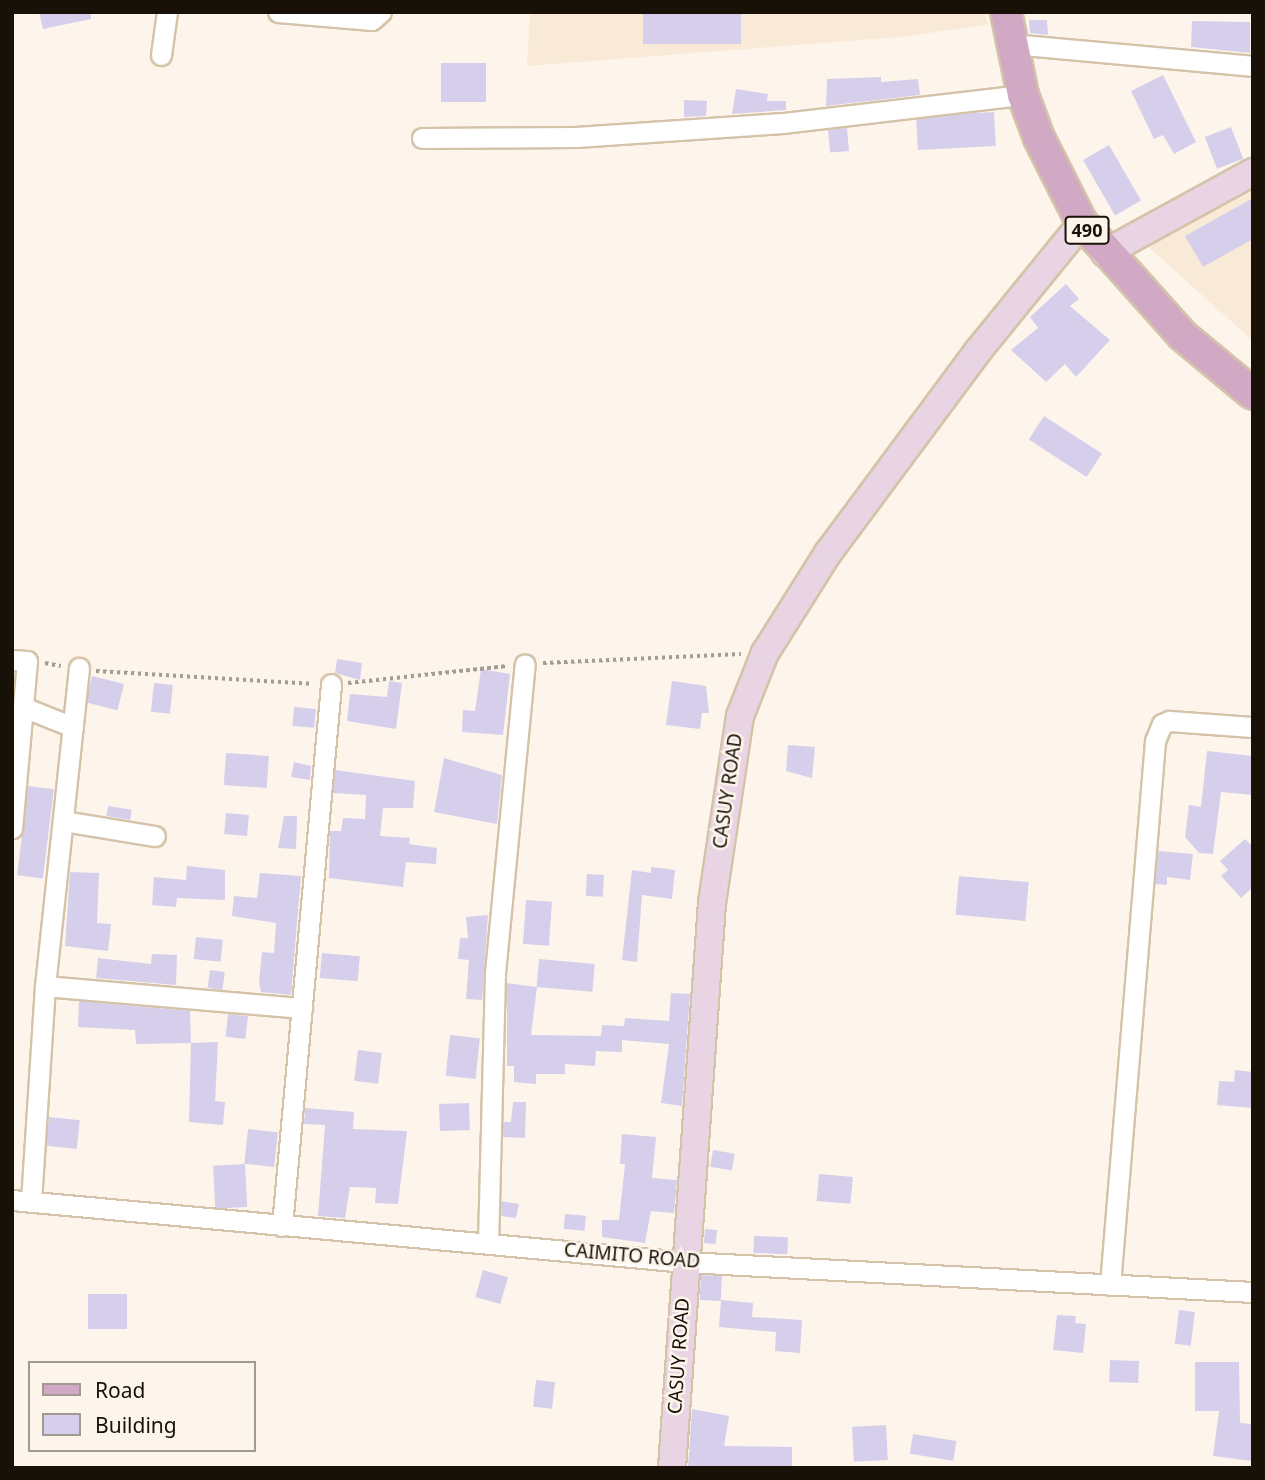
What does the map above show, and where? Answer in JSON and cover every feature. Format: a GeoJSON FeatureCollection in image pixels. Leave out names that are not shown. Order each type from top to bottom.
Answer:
{"type":"FeatureCollection","features":[{"type":"Feature","properties":{"kind":"main road","name":"490"},"geometry":{"type":"LineString","coordinates":[[1006,12],[1023,95],[1039,138],[1082,223],[1105,253],[1182,335],[1253,394]]}},
{"type":"Feature","properties":{"kind":"street"},"geometry":{"type":"LineString","coordinates":[[160,55],[167,12]]}},
{"type":"Feature","properties":{"kind":"street"},"geometry":{"type":"LineString","coordinates":[[278,12],[372,20],[381,12]]}},
{"type":"Feature","properties":{"kind":"street"},"geometry":{"type":"LineString","coordinates":[[1012,44],[1253,66]]}},
{"type":"Feature","properties":{"kind":"street"},"geometry":{"type":"LineString","coordinates":[[422,138],[576,137],[783,123],[1023,95]]}},
{"type":"Feature","properties":{"kind":"street"},"geometry":{"type":"LineString","coordinates":[[1105,253],[1253,172]]}},
{"type":"Feature","properties":{"kind":"street","name":"CASUY ROAD"},"geometry":{"type":"LineString","coordinates":[[672,1468],[712,903],[732,750],[765,653],[837,542],[978,351],[1082,223]]}},
{"type":"Feature","properties":{"kind":"street"},"geometry":{"type":"LineString","coordinates":[[12,828],[23,707],[20,660]]}},
{"type":"Feature","properties":{"kind":"street"},"geometry":{"type":"LineString","coordinates":[[488,1242],[495,972],[525,664]]}},
{"type":"Feature","properties":{"kind":"street"},"geometry":{"type":"LineString","coordinates":[[21,1201],[79,668]]}},
{"type":"Feature","properties":{"kind":"street"},"geometry":{"type":"LineString","coordinates":[[282,1226],[331,684]]}},
{"type":"Feature","properties":{"kind":"street"},"geometry":{"type":"LineString","coordinates":[[23,707],[73,727]]}},
{"type":"Feature","properties":{"kind":"street"},"geometry":{"type":"LineString","coordinates":[[1110,1285],[1155,741],[1162,724],[1169,720],[1253,727]]}},
{"type":"Feature","properties":{"kind":"street"},"geometry":{"type":"LineString","coordinates":[[63,821],[155,836]]}},
{"type":"Feature","properties":{"kind":"street"},"geometry":{"type":"LineString","coordinates":[[45,986],[302,1008]]}},
{"type":"Feature","properties":{"kind":"street","name":"CAIMITO ROAD"},"geometry":{"type":"LineString","coordinates":[[21,1201],[685,1262],[1253,1292]]}},
{"type":"Feature","properties":{"kind":"path"},"geometry":{"type":"LineString","coordinates":[[20,660],[129,676],[331,684],[525,664],[765,653]]}},
{"type":"Feature","properties":{"kind":"shaded area"},"geometry":{"type":"Polygon","coordinates":[[[530,12],[984,12],[988,25],[899,37],[527,66],[530,12]]]}},
{"type":"Feature","properties":{"kind":"shaded area"},"geometry":{"type":"Polygon","coordinates":[[[1253,185],[1253,341],[1144,243],[1253,185]]]}},
{"type":"Feature","properties":{"kind":"building"},"geometry":{"type":"Polygon","coordinates":[[[39,12],[91,12],[91,19],[43,29],[39,12]]]}},
{"type":"Feature","properties":{"kind":"building"},"geometry":{"type":"Polygon","coordinates":[[[643,12],[741,12],[741,44],[643,44],[643,12]]]}},
{"type":"Feature","properties":{"kind":"building"},"geometry":{"type":"Polygon","coordinates":[[[1029,20],[1047,20],[1048,35],[1030,33],[1029,20]]]}},
{"type":"Feature","properties":{"kind":"building"},"geometry":{"type":"Polygon","coordinates":[[[1192,21],[1250,22],[1250,53],[1191,47],[1192,21]]]}},
{"type":"Feature","properties":{"kind":"building"},"geometry":{"type":"Polygon","coordinates":[[[441,63],[486,63],[486,102],[441,102],[441,63]]]}},
{"type":"Feature","properties":{"kind":"building"},"geometry":{"type":"Polygon","coordinates":[[[1163,75],[1196,142],[1174,154],[1163,135],[1154,139],[1131,91],[1163,75]]]}},
{"type":"Feature","properties":{"kind":"building"},"geometry":{"type":"Polygon","coordinates":[[[881,77],[881,82],[918,79],[920,95],[826,106],[827,79],[881,77]]]}},
{"type":"Feature","properties":{"kind":"building"},"geometry":{"type":"Polygon","coordinates":[[[736,89],[768,94],[767,101],[786,101],[786,110],[732,114],[736,89]]]}},
{"type":"Feature","properties":{"kind":"building"},"geometry":{"type":"Polygon","coordinates":[[[684,100],[707,101],[706,116],[684,117],[684,100]]]}},
{"type":"Feature","properties":{"kind":"building"},"geometry":{"type":"Polygon","coordinates":[[[994,112],[996,146],[918,150],[916,116],[994,112]]]}},
{"type":"Feature","properties":{"kind":"building"},"geometry":{"type":"Polygon","coordinates":[[[1231,127],[1243,159],[1217,169],[1205,137],[1231,127]]]}},
{"type":"Feature","properties":{"kind":"building"},"geometry":{"type":"Polygon","coordinates":[[[847,128],[849,151],[830,153],[828,130],[847,128]]]}},
{"type":"Feature","properties":{"kind":"building"},"geometry":{"type":"Polygon","coordinates":[[[1109,145],[1141,200],[1115,215],[1083,160],[1109,145]]]}},
{"type":"Feature","properties":{"kind":"building"},"geometry":{"type":"Polygon","coordinates":[[[1253,198],[1253,239],[1203,267],[1185,236],[1253,198]]]}},
{"type":"Feature","properties":{"kind":"building"},"geometry":{"type":"Polygon","coordinates":[[[1066,284],[1079,299],[1070,306],[1110,340],[1076,377],[1065,364],[1046,382],[1011,350],[1038,328],[1030,317],[1066,284]]]}},
{"type":"Feature","properties":{"kind":"building"},"geometry":{"type":"Polygon","coordinates":[[[1044,416],[1102,454],[1087,477],[1029,439],[1044,416]]]}},
{"type":"Feature","properties":{"kind":"building"},"geometry":{"type":"Polygon","coordinates":[[[337,659],[362,663],[360,680],[335,673],[337,659]]]}},
{"type":"Feature","properties":{"kind":"building"},"geometry":{"type":"Polygon","coordinates":[[[481,669],[510,674],[503,735],[462,732],[463,710],[475,711],[481,669]]]}},
{"type":"Feature","properties":{"kind":"building"},"geometry":{"type":"Polygon","coordinates":[[[92,676],[124,684],[117,710],[85,702],[92,676]]]}},
{"type":"Feature","properties":{"kind":"building"},"geometry":{"type":"Polygon","coordinates":[[[389,681],[402,683],[396,729],[347,721],[350,694],[387,697],[389,681]]]}},
{"type":"Feature","properties":{"kind":"building"},"geometry":{"type":"Polygon","coordinates":[[[672,681],[706,686],[709,713],[702,713],[700,729],[666,725],[672,681]]]}},
{"type":"Feature","properties":{"kind":"building"},"geometry":{"type":"Polygon","coordinates":[[[154,683],[173,685],[170,714],[151,712],[154,683]]]}},
{"type":"Feature","properties":{"kind":"building"},"geometry":{"type":"Polygon","coordinates":[[[294,707],[316,709],[314,728],[292,726],[294,707]]]}},
{"type":"Feature","properties":{"kind":"building"},"geometry":{"type":"Polygon","coordinates":[[[788,745],[815,747],[812,778],[786,771],[788,745]]]}},
{"type":"Feature","properties":{"kind":"building"},"geometry":{"type":"Polygon","coordinates":[[[1207,751],[1253,756],[1253,795],[1221,792],[1213,854],[1199,853],[1185,837],[1189,805],[1201,807],[1207,751]]]}},
{"type":"Feature","properties":{"kind":"building"},"geometry":{"type":"Polygon","coordinates":[[[226,753],[269,756],[267,788],[224,785],[226,753]]]}},
{"type":"Feature","properties":{"kind":"building"},"geometry":{"type":"Polygon","coordinates":[[[444,758],[502,775],[497,824],[434,812],[444,758]]]}},
{"type":"Feature","properties":{"kind":"building"},"geometry":{"type":"Polygon","coordinates":[[[294,762],[311,766],[310,780],[291,777],[294,762]]]}},
{"type":"Feature","properties":{"kind":"building"},"geometry":{"type":"Polygon","coordinates":[[[335,770],[415,781],[413,808],[383,808],[380,836],[410,838],[409,844],[437,848],[436,864],[406,862],[403,887],[329,878],[330,831],[341,831],[343,818],[365,819],[366,795],[333,793],[335,770]]]}},
{"type":"Feature","properties":{"kind":"building"},"geometry":{"type":"Polygon","coordinates":[[[28,786],[54,789],[43,878],[17,875],[28,786]]]}},
{"type":"Feature","properties":{"kind":"building"},"geometry":{"type":"Polygon","coordinates":[[[108,806],[132,810],[130,820],[106,816],[108,806]]]}},
{"type":"Feature","properties":{"kind":"building"},"geometry":{"type":"Polygon","coordinates":[[[226,813],[249,815],[247,836],[224,834],[226,813]]]}},
{"type":"Feature","properties":{"kind":"building"},"geometry":{"type":"Polygon","coordinates":[[[284,816],[297,816],[296,849],[278,848],[284,816]]]}},
{"type":"Feature","properties":{"kind":"building"},"geometry":{"type":"Polygon","coordinates":[[[1245,839],[1253,847],[1253,887],[1241,898],[1221,876],[1228,870],[1220,861],[1245,839]]]}},
{"type":"Feature","properties":{"kind":"building"},"geometry":{"type":"Polygon","coordinates":[[[1158,851],[1193,854],[1190,880],[1167,877],[1167,885],[1155,884],[1158,851]]]}},
{"type":"Feature","properties":{"kind":"building"},"geometry":{"type":"Polygon","coordinates":[[[187,866],[225,870],[225,900],[177,898],[176,907],[152,905],[154,877],[186,880],[187,866]]]}},
{"type":"Feature","properties":{"kind":"building"},"geometry":{"type":"Polygon","coordinates":[[[651,867],[675,870],[672,899],[642,895],[637,962],[622,960],[632,870],[651,873],[651,867]]]}},
{"type":"Feature","properties":{"kind":"building"},"geometry":{"type":"Polygon","coordinates":[[[70,872],[99,873],[97,923],[111,924],[108,951],[65,946],[70,872]]]}},
{"type":"Feature","properties":{"kind":"building"},"geometry":{"type":"Polygon","coordinates":[[[260,873],[301,876],[291,995],[261,992],[259,982],[262,952],[274,953],[276,923],[232,916],[234,896],[257,898],[260,873]]]}},
{"type":"Feature","properties":{"kind":"building"},"geometry":{"type":"Polygon","coordinates":[[[587,874],[604,875],[603,897],[586,896],[587,874]]]}},
{"type":"Feature","properties":{"kind":"building"},"geometry":{"type":"Polygon","coordinates":[[[959,876],[1029,882],[1025,921],[956,915],[959,876]]]}},
{"type":"Feature","properties":{"kind":"building"},"geometry":{"type":"Polygon","coordinates":[[[526,900],[552,902],[549,946],[523,944],[526,900]]]}},
{"type":"Feature","properties":{"kind":"building"},"geometry":{"type":"Polygon","coordinates":[[[488,915],[482,1000],[466,999],[469,960],[458,959],[460,938],[468,938],[466,917],[488,915]]]}},
{"type":"Feature","properties":{"kind":"building"},"geometry":{"type":"Polygon","coordinates":[[[196,937],[223,940],[221,962],[194,959],[196,937]]]}},
{"type":"Feature","properties":{"kind":"building"},"geometry":{"type":"Polygon","coordinates":[[[322,953],[360,956],[358,981],[320,978],[322,953]]]}},
{"type":"Feature","properties":{"kind":"building"},"geometry":{"type":"Polygon","coordinates":[[[152,954],[177,955],[176,985],[96,978],[98,958],[151,964],[152,954]]]}},
{"type":"Feature","properties":{"kind":"building"},"geometry":{"type":"Polygon","coordinates":[[[539,959],[595,964],[592,992],[537,987],[539,959]]]}},
{"type":"Feature","properties":{"kind":"building"},"geometry":{"type":"Polygon","coordinates":[[[210,970],[225,972],[222,990],[207,988],[210,970]]]}},
{"type":"Feature","properties":{"kind":"building"},"geometry":{"type":"Polygon","coordinates":[[[507,983],[537,987],[531,1035],[601,1036],[602,1025],[624,1026],[625,1018],[669,1021],[671,993],[690,994],[682,1106],[661,1103],[669,1044],[622,1040],[622,1052],[596,1051],[595,1066],[565,1064],[565,1074],[536,1074],[536,1084],[514,1082],[514,1066],[507,1066],[507,983]]]}},
{"type":"Feature","properties":{"kind":"building"},"geometry":{"type":"Polygon","coordinates":[[[79,1001],[190,1011],[191,1043],[136,1044],[135,1030],[78,1027],[79,1001]]]}},
{"type":"Feature","properties":{"kind":"building"},"geometry":{"type":"Polygon","coordinates":[[[228,1014],[248,1016],[245,1039],[226,1037],[228,1014]]]}},
{"type":"Feature","properties":{"kind":"building"},"geometry":{"type":"Polygon","coordinates":[[[450,1035],[480,1038],[476,1079],[446,1076],[450,1035]]]}},
{"type":"Feature","properties":{"kind":"building"},"geometry":{"type":"Polygon","coordinates":[[[218,1042],[215,1101],[225,1102],[223,1125],[189,1122],[191,1043],[218,1042]]]}},
{"type":"Feature","properties":{"kind":"building"},"geometry":{"type":"Polygon","coordinates":[[[358,1050],[382,1053],[378,1084],[354,1081],[358,1050]]]}},
{"type":"Feature","properties":{"kind":"building"},"geometry":{"type":"Polygon","coordinates":[[[1235,1070],[1253,1072],[1253,1108],[1217,1105],[1219,1081],[1234,1082],[1235,1070]]]}},
{"type":"Feature","properties":{"kind":"building"},"geometry":{"type":"Polygon","coordinates":[[[513,1102],[526,1102],[525,1138],[503,1137],[503,1122],[511,1122],[513,1102]]]}},
{"type":"Feature","properties":{"kind":"building"},"geometry":{"type":"Polygon","coordinates":[[[469,1103],[470,1130],[440,1131],[439,1104],[469,1103]]]}},
{"type":"Feature","properties":{"kind":"building"},"geometry":{"type":"Polygon","coordinates":[[[305,1108],[354,1112],[353,1129],[407,1131],[398,1204],[375,1203],[376,1188],[350,1187],[345,1218],[318,1216],[325,1125],[304,1124],[305,1108]]]}},
{"type":"Feature","properties":{"kind":"building"},"geometry":{"type":"Polygon","coordinates":[[[49,1117],[80,1120],[77,1149],[46,1146],[49,1117]]]}},
{"type":"Feature","properties":{"kind":"building"},"geometry":{"type":"Polygon","coordinates":[[[248,1129],[278,1132],[274,1167],[244,1164],[248,1129]]]}},
{"type":"Feature","properties":{"kind":"building"},"geometry":{"type":"Polygon","coordinates":[[[622,1134],[656,1137],[652,1178],[677,1180],[674,1213],[651,1211],[645,1243],[602,1237],[602,1220],[619,1220],[625,1164],[620,1164],[622,1134]]]}},
{"type":"Feature","properties":{"kind":"building"},"geometry":{"type":"Polygon","coordinates":[[[713,1150],[735,1154],[732,1171],[710,1167],[713,1150]]]}},
{"type":"Feature","properties":{"kind":"building"},"geometry":{"type":"Polygon","coordinates":[[[245,1164],[247,1207],[215,1209],[213,1166],[245,1164]]]}},
{"type":"Feature","properties":{"kind":"building"},"geometry":{"type":"Polygon","coordinates":[[[819,1174],[853,1177],[851,1204],[817,1201],[819,1174]]]}},
{"type":"Feature","properties":{"kind":"building"},"geometry":{"type":"Polygon","coordinates":[[[501,1201],[519,1204],[516,1218],[501,1216],[501,1201]]]}},
{"type":"Feature","properties":{"kind":"building"},"geometry":{"type":"Polygon","coordinates":[[[565,1214],[586,1216],[585,1231],[564,1229],[565,1214]]]}},
{"type":"Feature","properties":{"kind":"building"},"geometry":{"type":"Polygon","coordinates":[[[705,1229],[717,1230],[716,1244],[704,1243],[705,1229]]]}},
{"type":"Feature","properties":{"kind":"building"},"geometry":{"type":"Polygon","coordinates":[[[754,1236],[788,1237],[787,1254],[753,1253],[754,1236]]]}},
{"type":"Feature","properties":{"kind":"building"},"geometry":{"type":"Polygon","coordinates":[[[483,1270],[508,1277],[500,1304],[475,1297],[483,1270]]]}},
{"type":"Feature","properties":{"kind":"building"},"geometry":{"type":"Polygon","coordinates":[[[701,1275],[722,1276],[721,1301],[700,1300],[701,1275]]]}},
{"type":"Feature","properties":{"kind":"building"},"geometry":{"type":"Polygon","coordinates":[[[88,1294],[127,1294],[127,1329],[88,1329],[88,1294]]]}},
{"type":"Feature","properties":{"kind":"building"},"geometry":{"type":"Polygon","coordinates":[[[721,1300],[753,1303],[752,1317],[802,1320],[800,1353],[775,1351],[776,1332],[719,1327],[721,1300]]]}},
{"type":"Feature","properties":{"kind":"building"},"geometry":{"type":"Polygon","coordinates":[[[1179,1310],[1195,1312],[1191,1346],[1175,1344],[1179,1310]]]}},
{"type":"Feature","properties":{"kind":"building"},"geometry":{"type":"Polygon","coordinates":[[[1057,1315],[1076,1316],[1075,1323],[1086,1324],[1083,1353],[1053,1350],[1057,1315]]]}},
{"type":"Feature","properties":{"kind":"building"},"geometry":{"type":"Polygon","coordinates":[[[1110,1360],[1139,1361],[1138,1383],[1109,1382],[1110,1360]]]}},
{"type":"Feature","properties":{"kind":"building"},"geometry":{"type":"Polygon","coordinates":[[[1195,1362],[1239,1362],[1240,1423],[1253,1424],[1253,1461],[1213,1456],[1219,1411],[1195,1411],[1195,1362]]]}},
{"type":"Feature","properties":{"kind":"building"},"geometry":{"type":"Polygon","coordinates":[[[536,1380],[555,1382],[552,1409],[533,1407],[536,1380]]]}},
{"type":"Feature","properties":{"kind":"building"},"geometry":{"type":"Polygon","coordinates":[[[692,1409],[729,1416],[724,1446],[792,1447],[792,1468],[688,1468],[692,1409]]]}},
{"type":"Feature","properties":{"kind":"building"},"geometry":{"type":"Polygon","coordinates":[[[886,1425],[888,1460],[854,1462],[852,1427],[886,1425]]]}},
{"type":"Feature","properties":{"kind":"building"},"geometry":{"type":"Polygon","coordinates":[[[913,1434],[956,1441],[953,1461],[910,1454],[913,1434]]]}}]}
